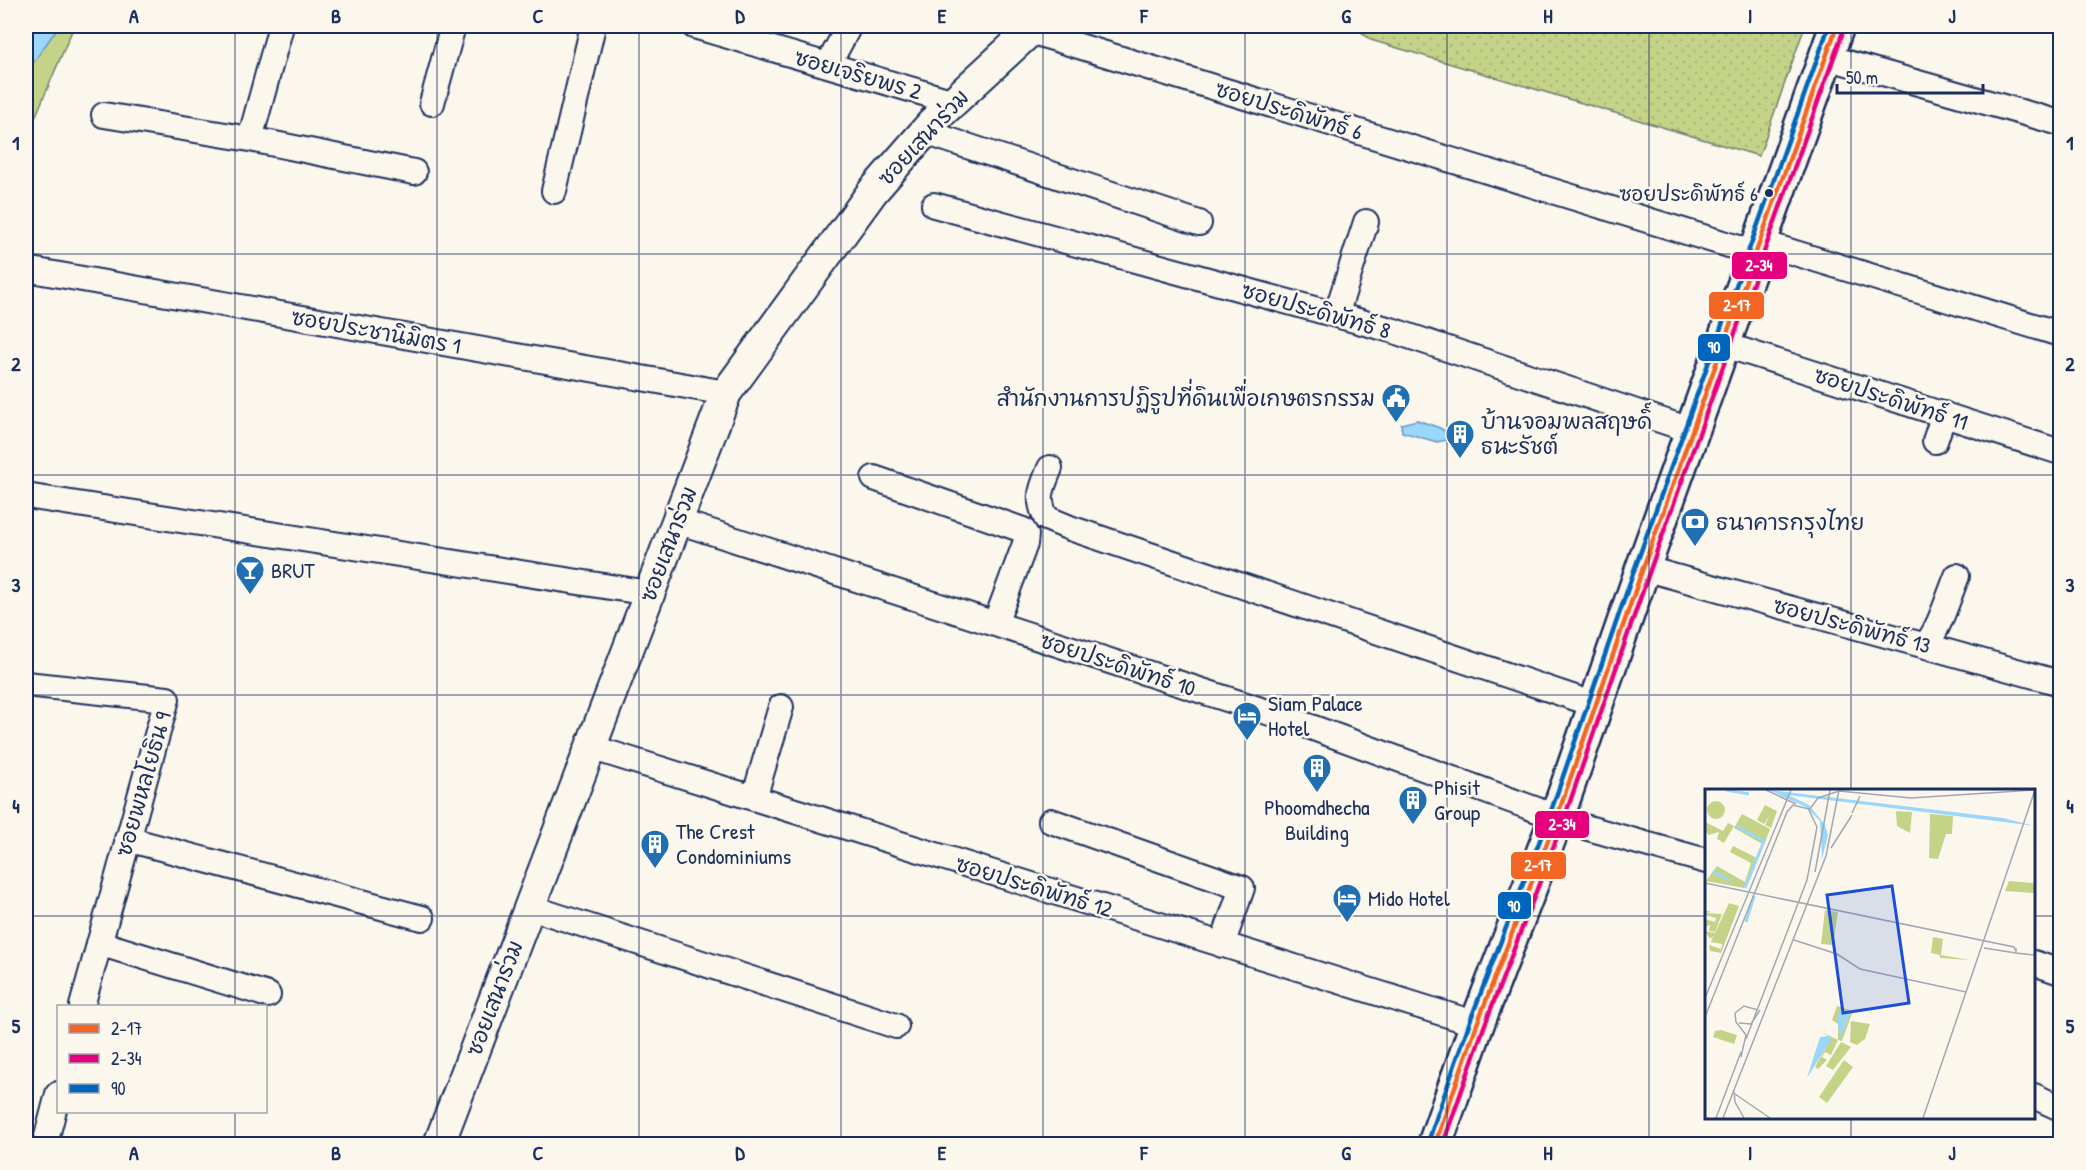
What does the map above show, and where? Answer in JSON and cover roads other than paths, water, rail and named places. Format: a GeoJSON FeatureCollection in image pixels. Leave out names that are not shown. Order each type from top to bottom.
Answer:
{"type":"FeatureCollection","features":[{"type":"Feature","properties":{"kind":"main road"},"geometry":{"type":"LineString","coordinates":[[1435,1144],[1477,1024],[1557,817],[1642,568],[1837,26]]}},
{"type":"Feature","properties":{"kind":"street"},"geometry":{"type":"LineString","coordinates":[[250,139],[281,26]]}},
{"type":"Feature","properties":{"kind":"street"},"geometry":{"type":"LineString","coordinates":[[432,103],[453,26]]}},
{"type":"Feature","properties":{"kind":"street"},"geometry":{"type":"LineString","coordinates":[[554,191],[593,26]]}},
{"type":"Feature","properties":{"kind":"street","name":"ซอยเจริยพร 2"},"geometry":{"type":"LineString","coordinates":[[694,26],[954,102]]}},
{"type":"Feature","properties":{"kind":"street"},"geometry":{"type":"LineString","coordinates":[[828,65],[849,26]]}},
{"type":"Feature","properties":{"kind":"street","name":"ซอยเสนาร่วม"},"geometry":{"type":"LineString","coordinates":[[439,1144],[726,393],[873,191],[954,102],[1031,28]]}},
{"type":"Feature","properties":{"kind":"street","name":"ซอยประดิพัทธ์ 6"},"geometry":{"type":"LineString","coordinates":[[1031,28],[1757,248],[2061,334]]}},
{"type":"Feature","properties":{"kind":"street"},"geometry":{"type":"LineString","coordinates":[[1826,57],[2061,123]]}},
{"type":"Feature","properties":{"kind":"street"},"geometry":{"type":"LineString","coordinates":[[104,115],[250,139],[414,172]]}},
{"type":"Feature","properties":{"kind":"street"},"geometry":{"type":"LineString","coordinates":[[925,132],[1199,223]]}},
{"type":"Feature","properties":{"kind":"street","name":"ซอยประดิพัทธ์ 8"},"geometry":{"type":"LineString","coordinates":[[934,205],[1391,330],[1693,431]]}},
{"type":"Feature","properties":{"kind":"street"},"geometry":{"type":"LineString","coordinates":[[1336,315],[1366,222]]}},
{"type":"Feature","properties":{"kind":"street","name":"ซอยประชานิมิตร 1"},"geometry":{"type":"LineString","coordinates":[[26,269],[726,393]]}},
{"type":"Feature","properties":{"kind":"street","name":"ซอยประดิพัทธ์ 11"},"geometry":{"type":"LineString","coordinates":[[1722,344],[2061,452]]}},
{"type":"Feature","properties":{"kind":"street"},"geometry":{"type":"LineString","coordinates":[[1935,441],[1944,414]]}},
{"type":"Feature","properties":{"kind":"street"},"geometry":{"type":"LineString","coordinates":[[1050,468],[1040,495],[1041,508],[1046,518],[1596,705]]}},
{"type":"Feature","properties":{"kind":"street"},"geometry":{"type":"LineString","coordinates":[[873,478],[1023,530],[1026,535],[1025,544],[995,624]]}},
{"type":"Feature","properties":{"kind":"street"},"geometry":{"type":"LineString","coordinates":[[26,496],[649,593]]}},
{"type":"Feature","properties":{"kind":"street","name":"ซอยประดิพัทธ์ 10"},"geometry":{"type":"LineString","coordinates":[[677,521],[1289,719],[1581,826],[1705,860]]}},
{"type":"Feature","properties":{"kind":"street","name":"ซอยประดิพัทธ์ 13"},"geometry":{"type":"LineString","coordinates":[[1642,568],[2061,683]]}},
{"type":"Feature","properties":{"kind":"street"},"geometry":{"type":"LineString","coordinates":[[1926,645],[1935,633],[1957,576]]}},
{"type":"Feature","properties":{"kind":"street","name":"ซอยพหลโยธิน 9"},"geometry":{"type":"LineString","coordinates":[[26,684],[167,699],[82,1005]]}},
{"type":"Feature","properties":{"kind":"street"},"geometry":{"type":"LineString","coordinates":[[754,798],[781,707]]}},
{"type":"Feature","properties":{"kind":"street","name":"ซอยประดิพัทธ์ 12"},"geometry":{"type":"LineString","coordinates":[[590,747],[1477,1024]]}},
{"type":"Feature","properties":{"kind":"street"},"geometry":{"type":"LineString","coordinates":[[1051,821],[1242,888],[1222,945]]}},
{"type":"Feature","properties":{"kind":"street"},"geometry":{"type":"LineString","coordinates":[[127,839],[422,918]]}},
{"type":"Feature","properties":{"kind":"street"},"geometry":{"type":"LineString","coordinates":[[529,907],[896,1026]]}},
{"type":"Feature","properties":{"kind":"street"},"geometry":{"type":"LineString","coordinates":[[99,944],[268,995]]}},
{"type":"Feature","properties":{"kind":"street"},"geometry":{"type":"LineString","coordinates":[[2035,963],[2061,972]]}},
{"type":"Feature","properties":{"kind":"street"},"geometry":{"type":"LineString","coordinates":[[2035,1096],[2061,1108]]}},
{"type":"Feature","properties":{"kind":"street"},"geometry":{"type":"LineString","coordinates":[[45,1144],[57,1098]]}},
{"type":"Feature","properties":{"kind":"water"},"geometry":{"type":"Polygon","coordinates":[[[26,26],[59,26],[26,73],[26,26]]]}},
{"type":"Feature","properties":{"kind":"water"},"geometry":{"type":"Polygon","coordinates":[[[1417,420],[1448,433],[1446,440],[1437,442],[1402,432],[1401,424],[1417,420]]]}},
{"type":"Feature","properties":{"kind":"place","name":"ซอยประดิพัทธ์ 6"},"geometry":{"type":"Point","coordinates":[1769,193]}},
{"type":"Feature","properties":{"kind":"place","name":"สำนักงานการปฏิรูปที่ดินเพื่อเกษตรกรรม"},"geometry":{"type":"Point","coordinates":[1396,424]}},
{"type":"Feature","properties":{"kind":"place","name":"บ้านจอมพลสฤษดิ์ ธนะรัชต์"},"geometry":{"type":"Point","coordinates":[1460,460]}},
{"type":"Feature","properties":{"kind":"place","name":"ธนาคารกรุงไทย"},"geometry":{"type":"Point","coordinates":[1695,548]}},
{"type":"Feature","properties":{"kind":"place","name":"BRUT"},"geometry":{"type":"Point","coordinates":[250,596]}},
{"type":"Feature","properties":{"kind":"place","name":"Siam Palace Hotel"},"geometry":{"type":"Point","coordinates":[1247,742]}},
{"type":"Feature","properties":{"kind":"place","name":"Phoomdhecha Building"},"geometry":{"type":"Point","coordinates":[1317,794]}},
{"type":"Feature","properties":{"kind":"place","name":"Phisit Group"},"geometry":{"type":"Point","coordinates":[1413,826]}},
{"type":"Feature","properties":{"kind":"place","name":"The Crest Condominiums"},"geometry":{"type":"Point","coordinates":[655,870]}},
{"type":"Feature","properties":{"kind":"place","name":"Mido Hotel"},"geometry":{"type":"Point","coordinates":[1347,924]}}]}
